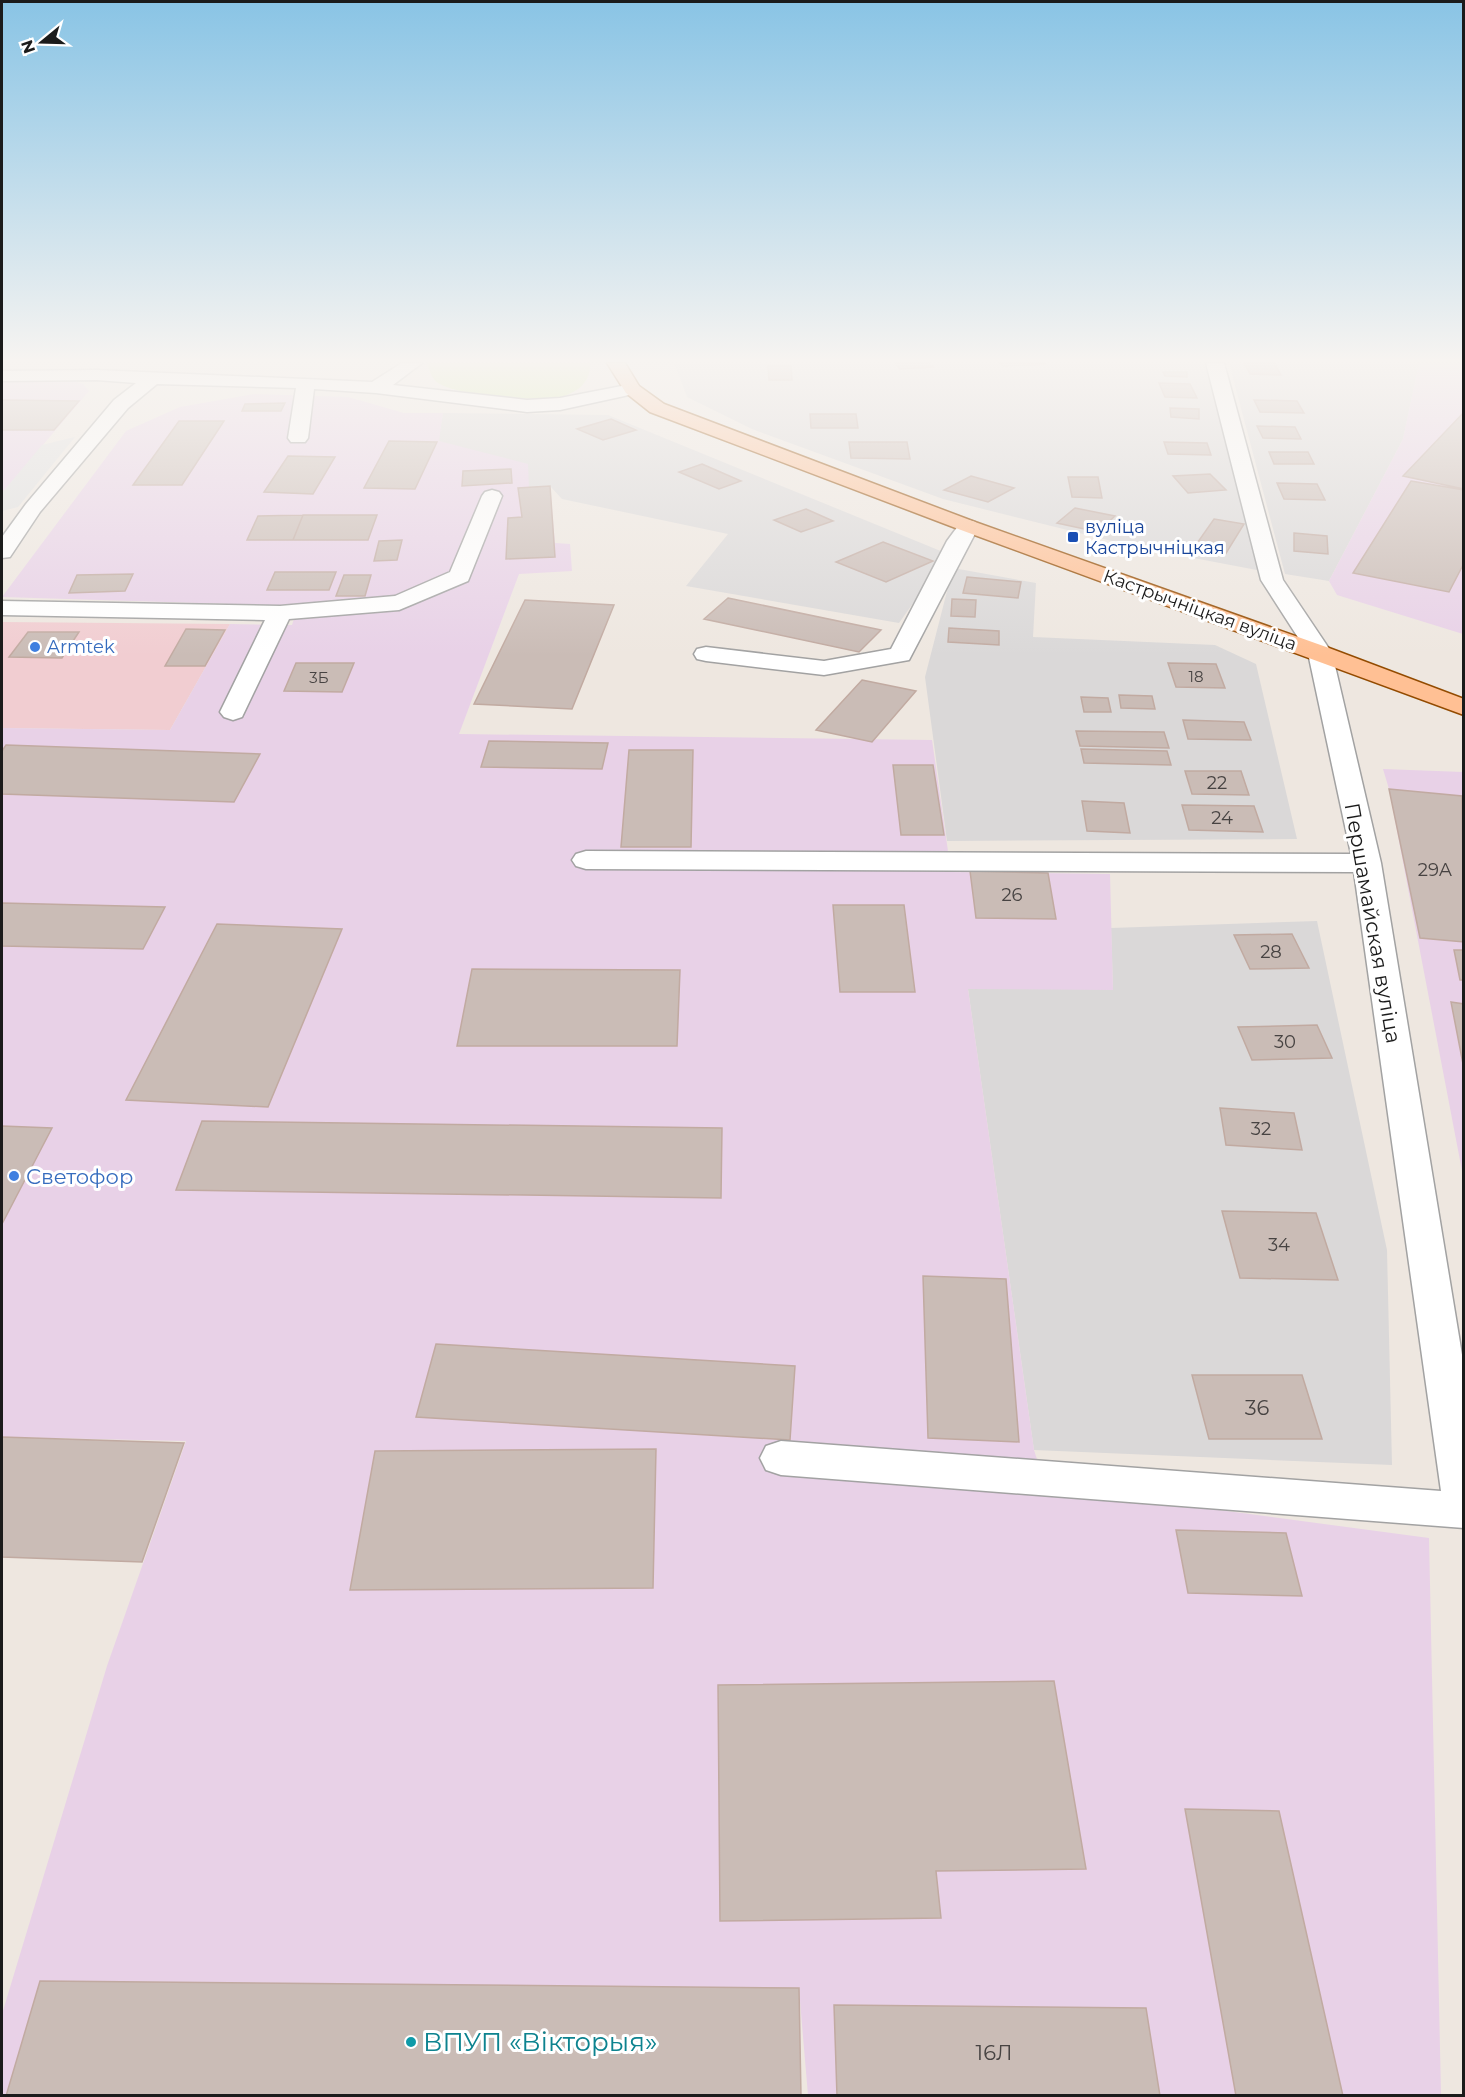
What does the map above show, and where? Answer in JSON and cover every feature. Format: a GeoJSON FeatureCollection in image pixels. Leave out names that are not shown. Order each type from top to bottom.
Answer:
{"type":"FeatureCollection","features":[{"type":"Feature","properties":{"kind":"main road","name":"Кастрычніцкая вуліца"},"geometry":{"type":"LineString","coordinates":[[796,461],[1464,708]]}},
{"type":"Feature","properties":{"kind":"street"},"geometry":{"type":"LineString","coordinates":[[2,552],[33,508],[73,461]]}},
{"type":"Feature","properties":{"kind":"street","name":"Першамайская вуліца"},"geometry":{"type":"LineString","coordinates":[[1241,461],[1272,580],[1320,653],[1367,863],[1464,1503]]}},
{"type":"Feature","properties":{"kind":"street"},"geometry":{"type":"LineString","coordinates":[[2,608],[280,613],[399,603],[460,576],[492,496]]}},
{"type":"Feature","properties":{"kind":"street"},"geometry":{"type":"LineString","coordinates":[[2,520],[33,508]]}},
{"type":"Feature","properties":{"kind":"street"},"geometry":{"type":"LineString","coordinates":[[706,654],[824,668],[900,655],[958,541],[968,526]]}},
{"type":"Feature","properties":{"kind":"street"},"geometry":{"type":"LineString","coordinates":[[233,712],[280,613]]}},
{"type":"Feature","properties":{"kind":"street"},"geometry":{"type":"LineString","coordinates":[[586,860],[1367,863]]}},
{"type":"Feature","properties":{"kind":"street"},"geometry":{"type":"LineString","coordinates":[[781,1458],[1464,1510]]}},
{"type":"Feature","properties":{"kind":"shaded area"},"geometry":{"type":"Polygon","coordinates":[[[2,461],[29,461],[2,493],[2,461]]]}},
{"type":"Feature","properties":{"kind":"shaded area"},"geometry":{"type":"Polygon","coordinates":[[[29,461],[56,461],[18,507],[2,511],[2,493],[29,461]]]}},
{"type":"Feature","properties":{"kind":"shaded area"},"geometry":{"type":"Polygon","coordinates":[[[104,461],[516,461],[528,464],[529,488],[550,486],[555,543],[570,544],[572,571],[519,574],[459,734],[932,740],[951,872],[1110,874],[1113,990],[968,989],[1034,1450],[1046,1487],[1429,1538],[1441,2095],[808,2095],[800,2001],[801,2095],[2,2095],[2,2014],[107,1666],[186,1441],[2,1437],[2,728],[170,730],[230,624],[292,625],[298,606],[2,597],[104,461]]]}},
{"type":"Feature","properties":{"kind":"shaded area"},"geometry":{"type":"Polygon","coordinates":[[[476,461],[720,461],[948,554],[899,623],[686,586],[728,534],[562,499],[550,486],[528,488],[476,461]]]}},
{"type":"Feature","properties":{"kind":"shaded area"},"geometry":{"type":"Polygon","coordinates":[[[839,461],[1233,461],[1262,571],[1136,547],[943,499],[839,461]]]}},
{"type":"Feature","properties":{"kind":"shaded area"},"geometry":{"type":"Polygon","coordinates":[[[1255,461],[1392,461],[1329,581],[1285,574],[1255,461]]]}},
{"type":"Feature","properties":{"kind":"shaded area"},"geometry":{"type":"Polygon","coordinates":[[[1392,461],[1463,461],[1463,634],[1337,595],[1329,581],[1392,461]]]}},
{"type":"Feature","properties":{"kind":"shaded area"},"geometry":{"type":"Polygon","coordinates":[[[953,568],[1036,583],[1033,637],[1215,645],[1256,664],[1297,839],[947,841],[925,677],[953,568]]]}},
{"type":"Feature","properties":{"kind":"shaded area"},"geometry":{"type":"Polygon","coordinates":[[[2,622],[230,624],[170,730],[2,728],[2,622]]]}},
{"type":"Feature","properties":{"kind":"shaded area"},"geometry":{"type":"Polygon","coordinates":[[[1383,769],[1463,772],[1463,1176],[1389,789],[1383,769]]]}},
{"type":"Feature","properties":{"kind":"shaded area"},"geometry":{"type":"Polygon","coordinates":[[[1317,921],[1387,1250],[1392,1465],[1034,1450],[968,989],[1113,989],[1111,928],[1317,921]]]}},
{"type":"Feature","properties":{"kind":"building"},"geometry":{"type":"Polygon","coordinates":[[[150,461],[198,461],[182,485],[133,485],[150,461]]]}},
{"type":"Feature","properties":{"kind":"building"},"geometry":{"type":"Polygon","coordinates":[[[285,461],[333,461],[313,494],[264,492],[285,461]]]}},
{"type":"Feature","properties":{"kind":"building"},"geometry":{"type":"Polygon","coordinates":[[[378,461],[428,461],[415,489],[364,488],[378,461]]]}},
{"type":"Feature","properties":{"kind":"building"},"geometry":{"type":"Polygon","coordinates":[[[1273,461],[1312,461],[1314,464],[1274,464],[1273,461]]]}},
{"type":"Feature","properties":{"kind":"building"},"geometry":{"type":"Polygon","coordinates":[[[1417,461],[1464,461],[1464,489],[1403,476],[1417,461]]]}},
{"type":"Feature","properties":{"kind":"building"},"geometry":{"type":"Polygon","coordinates":[[[702,464],[741,481],[719,489],[679,472],[702,464]]]}},
{"type":"Feature","properties":{"kind":"building"},"geometry":{"type":"Polygon","coordinates":[[[511,469],[512,483],[462,486],[463,471],[511,469]]]}},
{"type":"Feature","properties":{"kind":"building"},"geometry":{"type":"Polygon","coordinates":[[[1210,474],[1226,490],[1188,493],[1173,476],[1210,474]]]}},
{"type":"Feature","properties":{"kind":"building"},"geometry":{"type":"Polygon","coordinates":[[[971,476],[1014,488],[988,502],[944,490],[971,476]]]}},
{"type":"Feature","properties":{"kind":"building"},"geometry":{"type":"Polygon","coordinates":[[[1068,477],[1098,477],[1102,498],[1072,497],[1068,477]]]}},
{"type":"Feature","properties":{"kind":"building"},"geometry":{"type":"Polygon","coordinates":[[[1411,481],[1464,490],[1464,563],[1449,592],[1353,573],[1411,481]]]}},
{"type":"Feature","properties":{"kind":"building"},"geometry":{"type":"Polygon","coordinates":[[[1277,483],[1317,484],[1325,500],[1284,499],[1277,483]]]}},
{"type":"Feature","properties":{"kind":"building"},"geometry":{"type":"Polygon","coordinates":[[[550,486],[555,557],[506,559],[508,518],[522,517],[518,488],[550,486]]]}},
{"type":"Feature","properties":{"kind":"building"},"geometry":{"type":"Polygon","coordinates":[[[1075,508],[1115,516],[1098,532],[1057,523],[1075,508]]]}},
{"type":"Feature","properties":{"kind":"building"},"geometry":{"type":"Polygon","coordinates":[[[806,509],[833,521],[801,532],[774,520],[806,509]]]}},
{"type":"Feature","properties":{"kind":"building"},"geometry":{"type":"Polygon","coordinates":[[[303,515],[377,515],[368,540],[293,540],[303,515]]]}},
{"type":"Feature","properties":{"kind":"building"},"geometry":{"type":"Polygon","coordinates":[[[303,515],[293,540],[247,540],[258,516],[303,515]]]}},
{"type":"Feature","properties":{"kind":"building"},"geometry":{"type":"Polygon","coordinates":[[[1214,519],[1244,524],[1225,555],[1193,549],[1214,519]]]}},
{"type":"Feature","properties":{"kind":"building"},"geometry":{"type":"Polygon","coordinates":[[[1294,533],[1327,536],[1328,554],[1294,551],[1294,533]]]}},
{"type":"Feature","properties":{"kind":"building"},"geometry":{"type":"Polygon","coordinates":[[[402,540],[397,560],[374,561],[379,541],[402,540]]]}},
{"type":"Feature","properties":{"kind":"building"},"geometry":{"type":"Polygon","coordinates":[[[883,542],[933,561],[886,582],[836,562],[883,542]]]}},
{"type":"Feature","properties":{"kind":"building"},"geometry":{"type":"Polygon","coordinates":[[[275,572],[336,572],[329,590],[267,590],[275,572]]]}},
{"type":"Feature","properties":{"kind":"building"},"geometry":{"type":"Polygon","coordinates":[[[133,574],[125,591],[69,593],[77,575],[133,574]]]}},
{"type":"Feature","properties":{"kind":"building"},"geometry":{"type":"Polygon","coordinates":[[[344,575],[371,575],[365,596],[336,596],[344,575]]]}},
{"type":"Feature","properties":{"kind":"building"},"geometry":{"type":"Polygon","coordinates":[[[967,577],[1021,582],[1018,598],[963,593],[967,577]]]}},
{"type":"Feature","properties":{"kind":"building"},"geometry":{"type":"Polygon","coordinates":[[[728,598],[881,630],[859,652],[704,619],[728,598]]]}},
{"type":"Feature","properties":{"kind":"building"},"geometry":{"type":"Polygon","coordinates":[[[952,599],[976,600],[975,617],[951,616],[952,599]]]}},
{"type":"Feature","properties":{"kind":"building"},"geometry":{"type":"Polygon","coordinates":[[[525,600],[614,605],[572,709],[474,704],[525,600]]]}},
{"type":"Feature","properties":{"kind":"building"},"geometry":{"type":"Polygon","coordinates":[[[949,628],[999,631],[999,645],[948,642],[949,628]]]}},
{"type":"Feature","properties":{"kind":"building"},"geometry":{"type":"Polygon","coordinates":[[[186,629],[225,630],[205,666],[165,666],[186,629]]]}},
{"type":"Feature","properties":{"kind":"building"},"geometry":{"type":"Polygon","coordinates":[[[28,632],[79,632],[62,658],[9,657],[28,632]]]}},
{"type":"Feature","properties":{"kind":"building"},"geometry":{"type":"Polygon","coordinates":[[[296,663],[354,663],[342,692],[284,691],[296,663]]]}},
{"type":"Feature","properties":{"kind":"building"},"geometry":{"type":"Polygon","coordinates":[[[1168,663],[1216,664],[1225,688],[1176,687],[1168,663]]]}},
{"type":"Feature","properties":{"kind":"building"},"geometry":{"type":"Polygon","coordinates":[[[862,680],[916,691],[872,742],[816,730],[862,680]]]}},
{"type":"Feature","properties":{"kind":"building"},"geometry":{"type":"Polygon","coordinates":[[[1119,695],[1152,696],[1155,709],[1121,708],[1119,695]]]}},
{"type":"Feature","properties":{"kind":"building"},"geometry":{"type":"Polygon","coordinates":[[[1081,697],[1108,698],[1111,712],[1084,712],[1081,697]]]}},
{"type":"Feature","properties":{"kind":"building"},"geometry":{"type":"Polygon","coordinates":[[[1183,720],[1244,722],[1251,740],[1188,739],[1183,720]]]}},
{"type":"Feature","properties":{"kind":"building"},"geometry":{"type":"Polygon","coordinates":[[[1076,731],[1164,732],[1169,748],[1080,746],[1076,731]]]}},
{"type":"Feature","properties":{"kind":"building"},"geometry":{"type":"Polygon","coordinates":[[[489,741],[608,743],[602,769],[481,767],[489,741]]]}},
{"type":"Feature","properties":{"kind":"building"},"geometry":{"type":"Polygon","coordinates":[[[6,745],[260,754],[234,802],[2,794],[2,751],[6,745]]]}},
{"type":"Feature","properties":{"kind":"building"},"geometry":{"type":"Polygon","coordinates":[[[1081,749],[1167,751],[1171,765],[1084,763],[1081,749]]]}},
{"type":"Feature","properties":{"kind":"building"},"geometry":{"type":"Polygon","coordinates":[[[629,750],[693,750],[691,847],[621,847],[629,750]]]}},
{"type":"Feature","properties":{"kind":"building"},"geometry":{"type":"Polygon","coordinates":[[[893,765],[933,765],[944,835],[901,835],[893,765]]]}},
{"type":"Feature","properties":{"kind":"building"},"geometry":{"type":"Polygon","coordinates":[[[1185,771],[1241,771],[1249,795],[1192,794],[1185,771]]]}},
{"type":"Feature","properties":{"kind":"building"},"geometry":{"type":"Polygon","coordinates":[[[1389,789],[1462,796],[1464,942],[1420,938],[1389,789]]]}},
{"type":"Feature","properties":{"kind":"building"},"geometry":{"type":"Polygon","coordinates":[[[1082,801],[1124,803],[1130,833],[1087,831],[1082,801]]]}},
{"type":"Feature","properties":{"kind":"building"},"geometry":{"type":"Polygon","coordinates":[[[1182,805],[1254,806],[1263,832],[1189,830],[1182,805]]]}},
{"type":"Feature","properties":{"kind":"building"},"geometry":{"type":"Polygon","coordinates":[[[970,871],[1048,873],[1056,919],[976,918],[970,871]]]}},
{"type":"Feature","properties":{"kind":"building"},"geometry":{"type":"Polygon","coordinates":[[[2,903],[165,907],[143,949],[2,946],[2,903]]]}},
{"type":"Feature","properties":{"kind":"building"},"geometry":{"type":"Polygon","coordinates":[[[833,905],[904,905],[915,992],[840,992],[833,905]]]}},
{"type":"Feature","properties":{"kind":"building"},"geometry":{"type":"Polygon","coordinates":[[[217,924],[342,929],[268,1107],[126,1100],[217,924]]]}},
{"type":"Feature","properties":{"kind":"building"},"geometry":{"type":"Polygon","coordinates":[[[1292,934],[1309,968],[1250,969],[1234,935],[1292,934]]]}},
{"type":"Feature","properties":{"kind":"building"},"geometry":{"type":"Polygon","coordinates":[[[1454,950],[1464,950],[1464,980],[1460,980],[1454,950]]]}},
{"type":"Feature","properties":{"kind":"building"},"geometry":{"type":"Polygon","coordinates":[[[472,969],[680,970],[677,1046],[457,1046],[472,969]]]}},
{"type":"Feature","properties":{"kind":"building"},"geometry":{"type":"Polygon","coordinates":[[[1451,1002],[1464,1004],[1464,1069],[1451,1002]]]}},
{"type":"Feature","properties":{"kind":"building"},"geometry":{"type":"Polygon","coordinates":[[[1317,1025],[1332,1058],[1252,1060],[1238,1027],[1317,1025]]]}},
{"type":"Feature","properties":{"kind":"building"},"geometry":{"type":"Polygon","coordinates":[[[1220,1108],[1294,1113],[1302,1150],[1226,1145],[1220,1108]]]}},
{"type":"Feature","properties":{"kind":"building"},"geometry":{"type":"Polygon","coordinates":[[[202,1121],[722,1128],[721,1198],[176,1190],[202,1121]]]}},
{"type":"Feature","properties":{"kind":"building","name":"Светофор"},"geometry":{"type":"Polygon","coordinates":[[[2,1126],[52,1128],[2,1224],[2,1126]]]}},
{"type":"Feature","properties":{"kind":"building"},"geometry":{"type":"Polygon","coordinates":[[[1222,1211],[1316,1213],[1338,1280],[1240,1278],[1222,1211]]]}},
{"type":"Feature","properties":{"kind":"building"},"geometry":{"type":"Polygon","coordinates":[[[923,1276],[1006,1279],[1019,1442],[928,1438],[923,1276]]]}},
{"type":"Feature","properties":{"kind":"building"},"geometry":{"type":"Polygon","coordinates":[[[436,1344],[795,1366],[790,1440],[416,1417],[436,1344]]]}},
{"type":"Feature","properties":{"kind":"building"},"geometry":{"type":"Polygon","coordinates":[[[1192,1375],[1302,1375],[1322,1439],[1209,1439],[1192,1375]]]}},
{"type":"Feature","properties":{"kind":"building"},"geometry":{"type":"Polygon","coordinates":[[[2,1437],[184,1443],[142,1562],[2,1557],[2,1437]]]}},
{"type":"Feature","properties":{"kind":"building"},"geometry":{"type":"Polygon","coordinates":[[[656,1449],[653,1588],[350,1590],[375,1451],[656,1449]]]}},
{"type":"Feature","properties":{"kind":"building"},"geometry":{"type":"Polygon","coordinates":[[[1176,1530],[1286,1533],[1302,1596],[1188,1593],[1176,1530]]]}},
{"type":"Feature","properties":{"kind":"building"},"geometry":{"type":"Polygon","coordinates":[[[1054,1681],[1086,1869],[936,1871],[941,1918],[720,1921],[718,1685],[1054,1681]]]}},
{"type":"Feature","properties":{"kind":"building"},"geometry":{"type":"Polygon","coordinates":[[[1185,1809],[1279,1811],[1343,2096],[1236,2096],[1185,1809]]]}},
{"type":"Feature","properties":{"kind":"building","name":"ВПУП «Вікторыя»"},"geometry":{"type":"Polygon","coordinates":[[[40,1981],[799,1988],[801,2096],[6,2096],[40,1981]]]}},
{"type":"Feature","properties":{"kind":"building"},"geometry":{"type":"Polygon","coordinates":[[[834,2005],[1146,2008],[1160,2096],[837,2096],[834,2005]]]}},
{"type":"Feature","properties":{"kind":"place","name":"вуліца Кастрычніцкая"},"geometry":{"type":"Point","coordinates":[1073,537]}},
{"type":"Feature","properties":{"kind":"place","name":"Armtek"},"geometry":{"type":"Point","coordinates":[35,647]}},
{"type":"Feature","properties":{"kind":"place","name":"Светофор"},"geometry":{"type":"Point","coordinates":[14,1176]}},
{"type":"Feature","properties":{"kind":"place","name":"ВПУП «Вікторыя»"},"geometry":{"type":"Point","coordinates":[411,2042]}}]}
